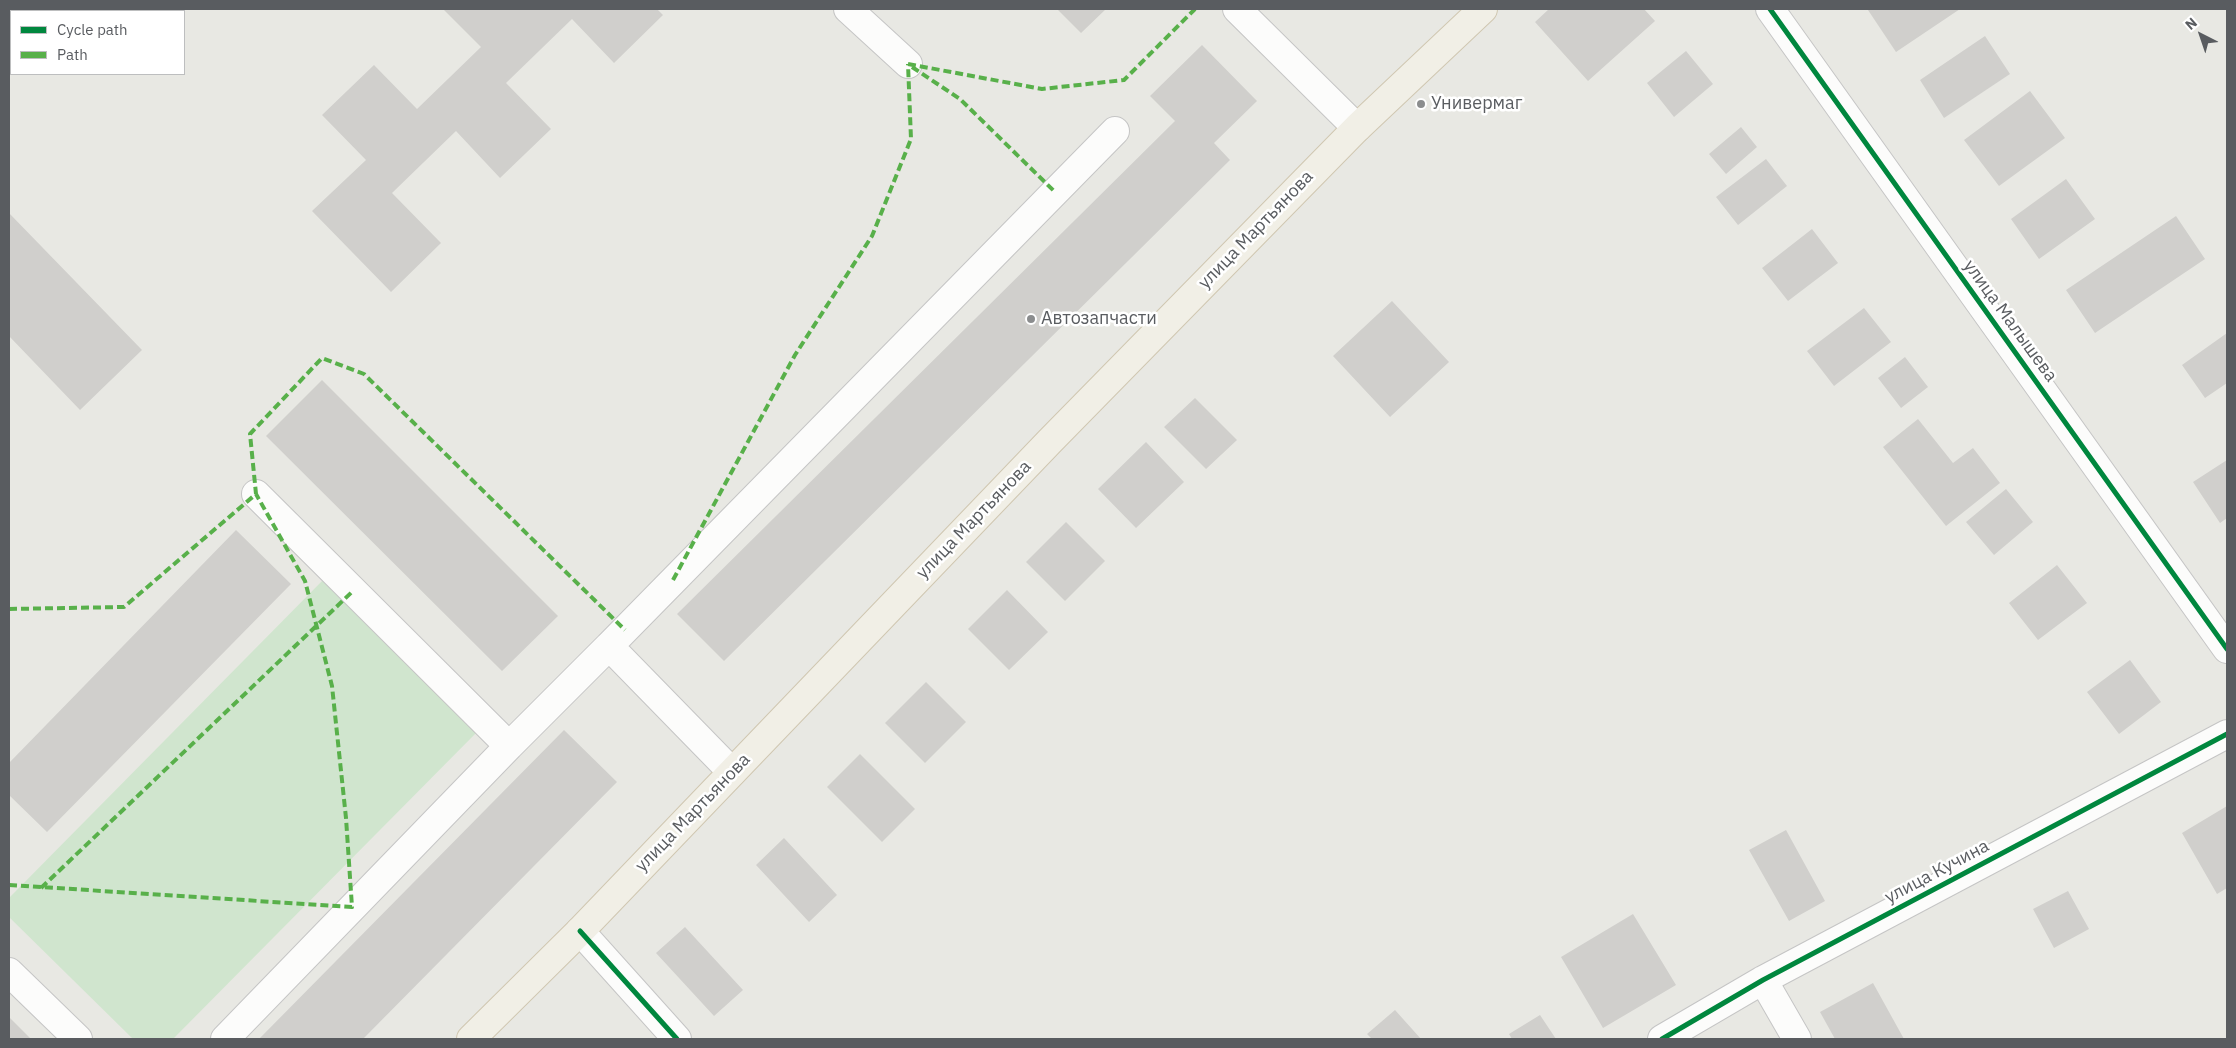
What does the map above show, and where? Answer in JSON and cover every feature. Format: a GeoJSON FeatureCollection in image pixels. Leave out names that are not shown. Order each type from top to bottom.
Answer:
{"type":"FeatureCollection","features":[{"type":"Feature","properties":{"kind":"main road","name":"улица Мартьянова"},"geometry":{"type":"LineString","coordinates":[[471,1039],[580,931],[1050,441],[1357,128],[1483,9]]}},
{"type":"Feature","properties":{"kind":"street"},"geometry":{"type":"LineString","coordinates":[[848,9],[908,64]]}},
{"type":"Feature","properties":{"kind":"street"},"geometry":{"type":"LineString","coordinates":[[1237,9],[1357,128]]}},
{"type":"Feature","properties":{"kind":"street","name":"улица Малышева"},"geometry":{"type":"LineString","coordinates":[[1770,9],[2227,648]]}},
{"type":"Feature","properties":{"kind":"street"},"geometry":{"type":"LineString","coordinates":[[225,1039],[509,746],[610,646],[1115,131]]}},
{"type":"Feature","properties":{"kind":"street"},"geometry":{"type":"LineString","coordinates":[[256,494],[509,746]]}},
{"type":"Feature","properties":{"kind":"street"},"geometry":{"type":"LineString","coordinates":[[610,646],[732,772]]}},
{"type":"Feature","properties":{"kind":"street","name":"улица Кучина"},"geometry":{"type":"LineString","coordinates":[[1662,1039],[1763,980],[2227,734]]}},
{"type":"Feature","properties":{"kind":"street"},"geometry":{"type":"LineString","coordinates":[[580,931],[676,1039]]}},
{"type":"Feature","properties":{"kind":"street"},"geometry":{"type":"LineString","coordinates":[[9,972],[78,1039]]}},
{"type":"Feature","properties":{"kind":"street"},"geometry":{"type":"LineString","coordinates":[[1763,980],[1797,1039]]}},
{"type":"Feature","properties":{"kind":"green space"},"geometry":{"type":"Polygon","coordinates":[[[325,578],[479,730],[173,1039],[133,1039],[9,917],[9,898],[325,578]]]}},
{"type":"Feature","properties":{"kind":"building"},"geometry":{"type":"Polygon","coordinates":[[[443,9],[657,9],[663,15],[614,63],[572,19],[506,83],[551,129],[500,178],[456,131],[392,193],[441,243],[391,292],[312,211],[366,160],[322,115],[374,65],[417,109],[481,47],[443,9]]]}},
{"type":"Feature","properties":{"kind":"building"},"geometry":{"type":"Polygon","coordinates":[[[1057,9],[1106,9],[1081,33],[1057,9]]]}},
{"type":"Feature","properties":{"kind":"building"},"geometry":{"type":"Polygon","coordinates":[[[1549,9],[1644,9],[1655,21],[1588,81],[1535,22],[1549,9]]]}},
{"type":"Feature","properties":{"kind":"building"},"geometry":{"type":"Polygon","coordinates":[[[1960,9],[1896,52],[1868,10],[1960,9]]]}},
{"type":"Feature","properties":{"kind":"building"},"geometry":{"type":"Polygon","coordinates":[[[1985,36],[2010,74],[1944,118],[1920,80],[1985,36]]]}},
{"type":"Feature","properties":{"kind":"building"},"geometry":{"type":"Polygon","coordinates":[[[1202,45],[1257,101],[1214,143],[1230,160],[724,661],[677,614],[1175,121],[1150,96],[1202,45]]]}},
{"type":"Feature","properties":{"kind":"building"},"geometry":{"type":"Polygon","coordinates":[[[1686,51],[1713,84],[1674,117],[1647,83],[1686,51]]]}},
{"type":"Feature","properties":{"kind":"building"},"geometry":{"type":"Polygon","coordinates":[[[2030,91],[2065,138],[1999,186],[1964,140],[2030,91]]]}},
{"type":"Feature","properties":{"kind":"building"},"geometry":{"type":"Polygon","coordinates":[[[1741,127],[1757,147],[1726,174],[1709,154],[1741,127]]]}},
{"type":"Feature","properties":{"kind":"building"},"geometry":{"type":"Polygon","coordinates":[[[1766,159],[1787,186],[1738,225],[1716,197],[1766,159]]]}},
{"type":"Feature","properties":{"kind":"building"},"geometry":{"type":"Polygon","coordinates":[[[2066,179],[2095,219],[2039,259],[2011,219],[2066,179]]]}},
{"type":"Feature","properties":{"kind":"building"},"geometry":{"type":"Polygon","coordinates":[[[9,213],[142,350],[80,410],[9,336],[9,213]]]}},
{"type":"Feature","properties":{"kind":"building"},"geometry":{"type":"Polygon","coordinates":[[[2176,216],[2205,259],[2095,333],[2066,290],[2176,216]]]}},
{"type":"Feature","properties":{"kind":"building"},"geometry":{"type":"Polygon","coordinates":[[[1812,229],[1838,263],[1788,301],[1762,268],[1812,229]]]}},
{"type":"Feature","properties":{"kind":"building"},"geometry":{"type":"Polygon","coordinates":[[[1392,301],[1449,362],[1390,417],[1333,356],[1392,301]]]}},
{"type":"Feature","properties":{"kind":"building"},"geometry":{"type":"Polygon","coordinates":[[[1864,308],[1891,342],[1834,386],[1807,351],[1864,308]]]}},
{"type":"Feature","properties":{"kind":"building"},"geometry":{"type":"Polygon","coordinates":[[[2227,333],[2227,383],[2205,398],[2182,365],[2227,333]]]}},
{"type":"Feature","properties":{"kind":"building"},"geometry":{"type":"Polygon","coordinates":[[[1905,357],[1928,387],[1901,408],[1878,378],[1905,357]]]}},
{"type":"Feature","properties":{"kind":"building"},"geometry":{"type":"Polygon","coordinates":[[[322,380],[558,616],[502,671],[266,436],[322,380]]]}},
{"type":"Feature","properties":{"kind":"building"},"geometry":{"type":"Polygon","coordinates":[[[1195,398],[1237,440],[1206,469],[1164,427],[1195,398]]]}},
{"type":"Feature","properties":{"kind":"building"},"geometry":{"type":"Polygon","coordinates":[[[1918,419],[1953,463],[1973,448],[2000,483],[1946,526],[1883,447],[1918,419]]]}},
{"type":"Feature","properties":{"kind":"building"},"geometry":{"type":"Polygon","coordinates":[[[1146,442],[1184,482],[1136,528],[1098,489],[1146,442]]]}},
{"type":"Feature","properties":{"kind":"building"},"geometry":{"type":"Polygon","coordinates":[[[2227,460],[2227,518],[2220,523],[2193,482],[2227,460]]]}},
{"type":"Feature","properties":{"kind":"building"},"geometry":{"type":"Polygon","coordinates":[[[2006,489],[2033,522],[1994,555],[1966,522],[2006,489]]]}},
{"type":"Feature","properties":{"kind":"building"},"geometry":{"type":"Polygon","coordinates":[[[1066,522],[1105,561],[1065,601],[1026,562],[1066,522]]]}},
{"type":"Feature","properties":{"kind":"building"},"geometry":{"type":"Polygon","coordinates":[[[236,530],[291,584],[47,832],[9,795],[9,763],[236,530]]]}},
{"type":"Feature","properties":{"kind":"building"},"geometry":{"type":"Polygon","coordinates":[[[2057,565],[2087,603],[2038,640],[2009,603],[2057,565]]]}},
{"type":"Feature","properties":{"kind":"building"},"geometry":{"type":"Polygon","coordinates":[[[1007,590],[1048,632],[1009,670],[968,629],[1007,590]]]}},
{"type":"Feature","properties":{"kind":"building"},"geometry":{"type":"Polygon","coordinates":[[[2130,660],[2161,702],[2119,734],[2087,692],[2130,660]]]}},
{"type":"Feature","properties":{"kind":"building"},"geometry":{"type":"Polygon","coordinates":[[[926,682],[966,722],[925,763],[885,723],[926,682]]]}},
{"type":"Feature","properties":{"kind":"building"},"geometry":{"type":"Polygon","coordinates":[[[564,730],[617,782],[363,1039],[259,1039],[564,730]]]}},
{"type":"Feature","properties":{"kind":"building"},"geometry":{"type":"Polygon","coordinates":[[[860,754],[915,809],[882,842],[827,787],[860,754]]]}},
{"type":"Feature","properties":{"kind":"building"},"geometry":{"type":"Polygon","coordinates":[[[2227,806],[2227,888],[2217,894],[2182,833],[2227,806]]]}},
{"type":"Feature","properties":{"kind":"building"},"geometry":{"type":"Polygon","coordinates":[[[1786,830],[1825,901],[1789,921],[1749,850],[1786,830]]]}},
{"type":"Feature","properties":{"kind":"building"},"geometry":{"type":"Polygon","coordinates":[[[784,838],[837,895],[809,922],[756,865],[784,838]]]}},
{"type":"Feature","properties":{"kind":"building"},"geometry":{"type":"Polygon","coordinates":[[[2068,891],[2089,929],[2054,948],[2033,909],[2068,891]]]}},
{"type":"Feature","properties":{"kind":"building"},"geometry":{"type":"Polygon","coordinates":[[[1633,914],[1676,985],[1603,1028],[1561,957],[1633,914]]]}},
{"type":"Feature","properties":{"kind":"building"},"geometry":{"type":"Polygon","coordinates":[[[685,927],[743,990],[714,1016],[656,953],[685,927]]]}},
{"type":"Feature","properties":{"kind":"building"},"geometry":{"type":"Polygon","coordinates":[[[1873,983],[1904,1039],[1835,1039],[1820,1012],[1873,983]]]}},
{"type":"Feature","properties":{"kind":"building"},"geometry":{"type":"Polygon","coordinates":[[[1395,1010],[1421,1039],[1372,1039],[1367,1034],[1395,1010]]]}},
{"type":"Feature","properties":{"kind":"building"},"geometry":{"type":"Polygon","coordinates":[[[1540,1015],[1556,1039],[1512,1039],[1509,1034],[1540,1015]]]}},
{"type":"Feature","properties":{"kind":"building"},"geometry":{"type":"Polygon","coordinates":[[[9,1017],[31,1039],[9,1039],[9,1017]]]}},
{"type":"Feature","properties":{"kind":"marked path"},"geometry":{"type":"LineString","coordinates":[[908,64],[1042,89],[1124,80],[1195,9]]}},
{"type":"Feature","properties":{"kind":"marked path"},"geometry":{"type":"LineString","coordinates":[[673,580],[795,355],[872,236],[911,139],[908,64]]}},
{"type":"Feature","properties":{"kind":"marked path"},"geometry":{"type":"LineString","coordinates":[[912,67],[960,99],[1055,192]]}},
{"type":"Feature","properties":{"kind":"marked path"},"geometry":{"type":"LineString","coordinates":[[9,609],[124,607],[256,494],[250,434],[322,358],[364,374],[625,630]]}},
{"type":"Feature","properties":{"kind":"marked path"},"geometry":{"type":"LineString","coordinates":[[9,885],[352,907],[346,818],[332,686],[305,581],[256,494]]}},
{"type":"Feature","properties":{"kind":"marked path"},"geometry":{"type":"LineString","coordinates":[[41,888],[353,591]]}},
{"type":"Feature","properties":{"kind":"cycle path"},"geometry":{"type":"LineString","coordinates":[[1770,9],[2227,649]]}},
{"type":"Feature","properties":{"kind":"cycle path"},"geometry":{"type":"LineString","coordinates":[[1662,1039],[1763,980],[2227,734]]}},
{"type":"Feature","properties":{"kind":"cycle path"},"geometry":{"type":"LineString","coordinates":[[580,931],[677,1039]]}},
{"type":"Feature","properties":{"kind":"place","name":"Универмаг"},"geometry":{"type":"Point","coordinates":[1421,104]}},
{"type":"Feature","properties":{"kind":"place","name":"Автозапчасти"},"geometry":{"type":"Point","coordinates":[1031,319]}}]}
